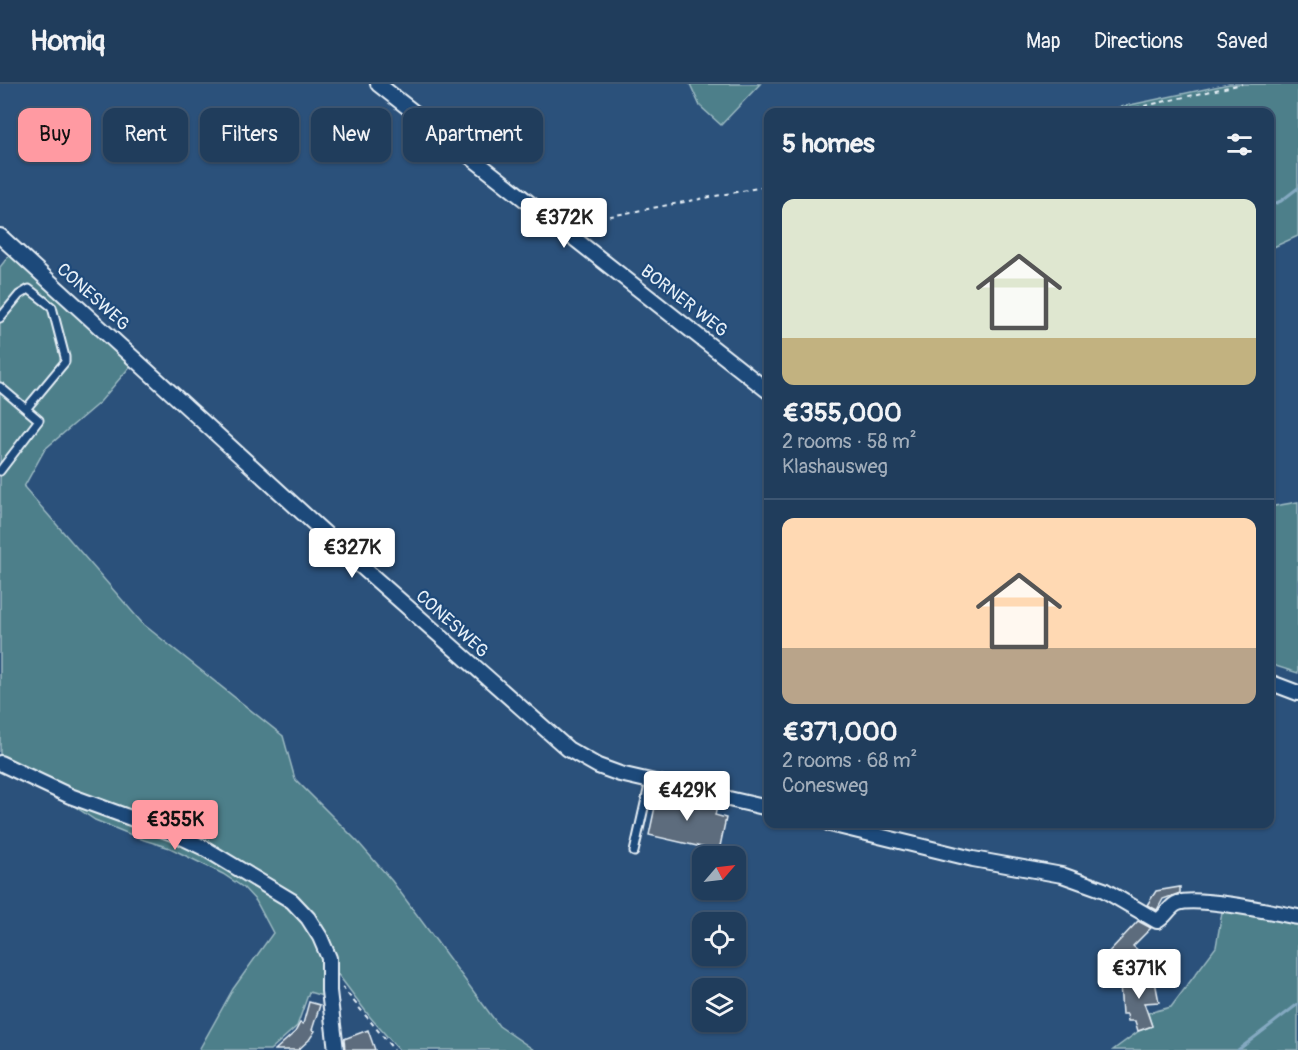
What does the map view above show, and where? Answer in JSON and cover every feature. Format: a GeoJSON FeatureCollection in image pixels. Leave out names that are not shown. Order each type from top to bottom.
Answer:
{"type":"FeatureCollection","features":[{"type":"Feature","properties":{"kind":"street","name":"BORNER WEG"},"geometry":{"type":"LineString","coordinates":[[378,84],[764,388]]}},
{"type":"Feature","properties":{"kind":"street","name":"CONESWEG"},"geometry":{"type":"LineString","coordinates":[[0,236],[353,559],[568,749],[598,766],[651,781],[764,807]]}},
{"type":"Feature","properties":{"kind":"street"},"geometry":{"type":"LineString","coordinates":[[1274,684],[1298,693]]}},
{"type":"Feature","properties":{"kind":"street"},"geometry":{"type":"LineString","coordinates":[[0,763],[70,796],[175,834],[204,848],[292,901],[308,918],[329,958],[331,973],[329,991],[336,1050]]}},
{"type":"Feature","properties":{"kind":"street"},"geometry":{"type":"LineString","coordinates":[[846,828],[973,859],[1062,875],[1104,890],[1157,921],[1162,919],[1172,906],[1194,900],[1298,917]]}},
{"type":"Feature","properties":{"kind":"lane"},"geometry":{"type":"LineString","coordinates":[[0,318],[19,295],[29,289],[52,307],[65,362],[26,409]]}},
{"type":"Feature","properties":{"kind":"lane"},"geometry":{"type":"LineString","coordinates":[[0,387],[39,420],[0,471]]}},
{"type":"Feature","properties":{"kind":"lane"},"geometry":{"type":"LineString","coordinates":[[634,852],[651,781]]}},
{"type":"Feature","properties":{"kind":"path"},"geometry":{"type":"LineString","coordinates":[[1136,108],[1242,84]]}},
{"type":"Feature","properties":{"kind":"path"},"geometry":{"type":"LineString","coordinates":[[560,226],[764,187]]}},
{"type":"Feature","properties":{"kind":"path"},"geometry":{"type":"LineString","coordinates":[[331,973],[394,1050]]}},
{"type":"Feature","properties":{"kind":"green space"},"geometry":{"type":"Polygon","coordinates":[[[690,84],[760,84],[721,125],[700,106],[690,84]]]}},
{"type":"Feature","properties":{"kind":"green space"},"geometry":{"type":"Polygon","coordinates":[[[1229,84],[1298,84],[1298,236],[1274,247],[1274,108],[1116,108],[1229,84]]]}},
{"type":"Feature","properties":{"kind":"green space"},"geometry":{"type":"Polygon","coordinates":[[[11,253],[133,363],[100,402],[45,449],[24,487],[143,624],[283,736],[295,779],[358,842],[392,881],[499,1026],[534,1050],[399,1050],[370,1017],[331,965],[309,917],[205,847],[0,762],[0,267],[11,253]]]}},
{"type":"Feature","properties":{"kind":"green space"},"geometry":{"type":"Polygon","coordinates":[[[1298,502],[1298,673],[1274,666],[1274,506],[1298,502]]]}},
{"type":"Feature","properties":{"kind":"green space"},"geometry":{"type":"Polygon","coordinates":[[[59,796],[175,835],[292,903],[328,958],[326,997],[309,992],[297,1026],[270,1050],[199,1050],[233,989],[273,933],[256,901],[244,888],[223,874],[170,848],[95,820],[59,796]]]}},
{"type":"Feature","properties":{"kind":"green space"},"geometry":{"type":"Polygon","coordinates":[[[1224,901],[1298,921],[1298,1050],[1113,1050],[1139,1031],[1152,1026],[1148,1013],[1171,1007],[1216,947],[1224,901]]]}},
{"type":"Feature","properties":{"kind":"building"},"geometry":{"type":"Polygon","coordinates":[[[658,793],[717,807],[715,815],[726,818],[720,846],[697,846],[649,835],[658,793]]]}},
{"type":"Feature","properties":{"kind":"building"},"geometry":{"type":"Polygon","coordinates":[[[1180,887],[1180,893],[1163,899],[1157,910],[1147,905],[1156,891],[1180,887]]]}},
{"type":"Feature","properties":{"kind":"building"},"geometry":{"type":"Polygon","coordinates":[[[1138,921],[1151,928],[1133,946],[1140,952],[1116,975],[1105,963],[1108,959],[1105,956],[1138,921]]]}},
{"type":"Feature","properties":{"kind":"building"},"geometry":{"type":"Polygon","coordinates":[[[1154,976],[1159,1002],[1144,1003],[1152,1026],[1138,1031],[1135,1021],[1128,1021],[1127,1014],[1122,1014],[1120,983],[1154,976]]]}},
{"type":"Feature","properties":{"kind":"building"},"geometry":{"type":"Polygon","coordinates":[[[309,1002],[320,1005],[312,1030],[315,1031],[309,1040],[298,1050],[275,1050],[295,1032],[300,1023],[303,1024],[309,1002]]]}},
{"type":"Feature","properties":{"kind":"building"},"geometry":{"type":"Polygon","coordinates":[[[368,1030],[375,1050],[345,1050],[344,1039],[368,1030]]]}},
{"type":"Feature","properties":{"kind":"waterway"},"geometry":{"type":"LineString","coordinates":[[1274,204],[1298,188]]}},
{"type":"Feature","properties":{"kind":"waterway"},"geometry":{"type":"LineString","coordinates":[[1238,1050],[1298,1004]]}}]}
